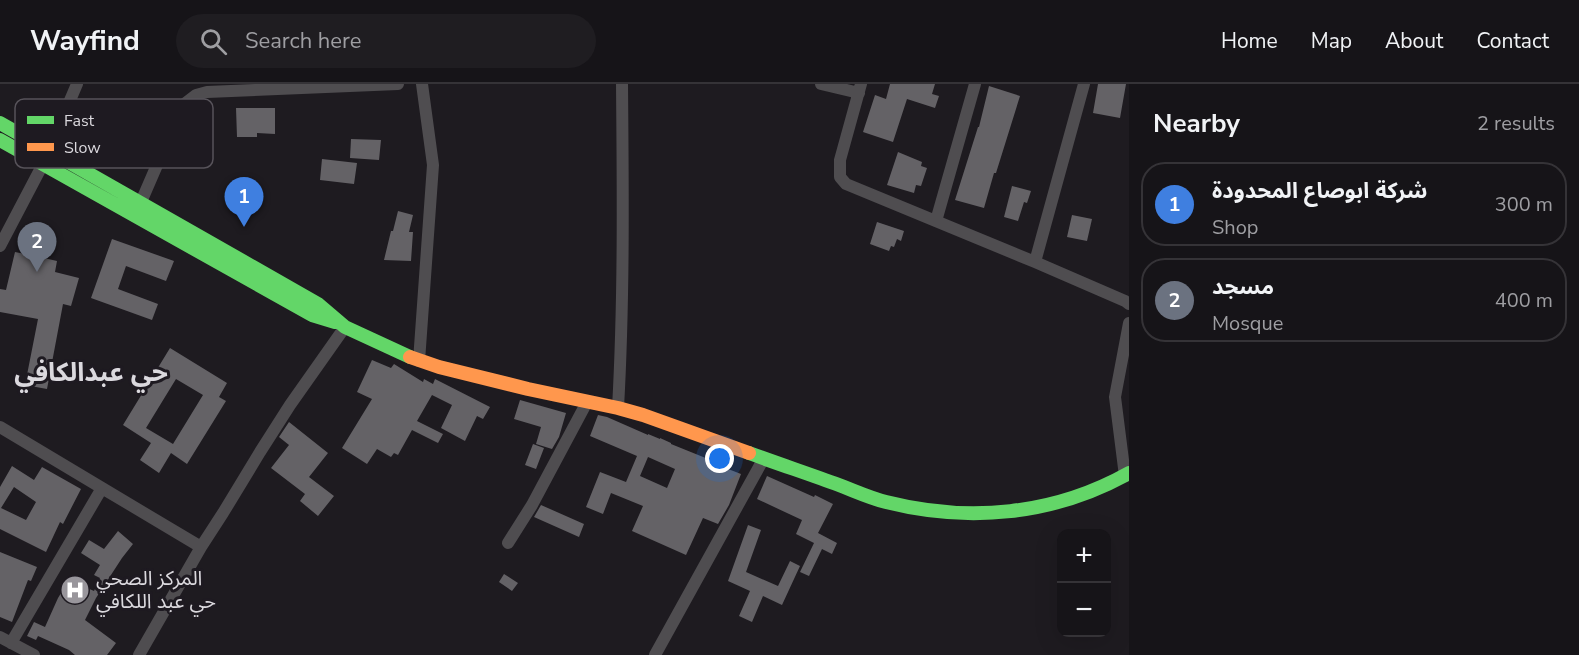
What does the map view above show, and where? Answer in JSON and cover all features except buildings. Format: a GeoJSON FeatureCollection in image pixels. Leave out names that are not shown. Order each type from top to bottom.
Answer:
{"type":"FeatureCollection","features":[{"type":"Feature","properties":{"kind":"street"},"geometry":{"type":"LineString","coordinates":[[71,99],[77,84]]}},
{"type":"Feature","properties":{"kind":"street"},"geometry":{"type":"LineString","coordinates":[[191,99],[207,92],[398,84]]}},
{"type":"Feature","properties":{"kind":"street"},"geometry":{"type":"LineString","coordinates":[[419,361],[433,165],[422,84]]}},
{"type":"Feature","properties":{"kind":"street"},"geometry":{"type":"LineString","coordinates":[[618,408],[621,356],[622,84]]}},
{"type":"Feature","properties":{"kind":"street"},"geometry":{"type":"LineString","coordinates":[[821,84],[860,89],[840,160],[840,177],[846,184],[1035,262],[1129,304]]}},
{"type":"Feature","properties":{"kind":"street"},"geometry":{"type":"LineString","coordinates":[[936,221],[975,84]]}},
{"type":"Feature","properties":{"kind":"street"},"geometry":{"type":"LineString","coordinates":[[1035,262],[1083,84]]}},
{"type":"Feature","properties":{"kind":"street"},"geometry":{"type":"LineString","coordinates":[[0,123],[15,134]]}},
{"type":"Feature","properties":{"kind":"street"},"geometry":{"type":"LineString","coordinates":[[0,140],[15,146]]}},
{"type":"Feature","properties":{"kind":"street"},"geometry":{"type":"LineString","coordinates":[[0,246],[5,228],[40,168]]}},
{"type":"Feature","properties":{"kind":"street"},"geometry":{"type":"LineString","coordinates":[[63,168],[178,241],[312,315],[342,325],[419,361],[506,384],[643,415],[883,501],[916,509],[979,514],[1004,512],[1084,494],[1127,475],[1115,397],[1129,323]]}},
{"type":"Feature","properties":{"kind":"street"},"geometry":{"type":"LineString","coordinates":[[69,168],[141,202],[318,304],[342,325]]}},
{"type":"Feature","properties":{"kind":"street"},"geometry":{"type":"LineString","coordinates":[[141,202],[156,168]]}},
{"type":"Feature","properties":{"kind":"street"},"geometry":{"type":"LineString","coordinates":[[140,655],[201,547],[342,325]]}},
{"type":"Feature","properties":{"kind":"street"},"geometry":{"type":"LineString","coordinates":[[508,543],[532,505],[587,402]]}},
{"type":"Feature","properties":{"kind":"street"},"geometry":{"type":"LineString","coordinates":[[0,427],[201,547]]}},
{"type":"Feature","properties":{"kind":"street"},"geometry":{"type":"LineString","coordinates":[[655,655],[764,458]]}},
{"type":"Feature","properties":{"kind":"street"},"geometry":{"type":"LineString","coordinates":[[34,655],[5,640],[102,488]]}},
{"type":"Feature","properties":{"kind":"traffic: fast"},"geometry":{"type":"LineString","coordinates":[[0,123],[15,132]]}},
{"type":"Feature","properties":{"kind":"traffic: fast"},"geometry":{"type":"LineString","coordinates":[[0,140],[15,148]]}},
{"type":"Feature","properties":{"kind":"traffic: fast"},"geometry":{"type":"LineString","coordinates":[[50,168],[312,315],[335,322]]}},
{"type":"Feature","properties":{"kind":"traffic: fast"},"geometry":{"type":"LineString","coordinates":[[79,168],[318,304],[345,327],[410,357]]}},
{"type":"Feature","properties":{"kind":"traffic: fast"},"geometry":{"type":"LineString","coordinates":[[749,453],[880,500],[917,509],[948,512],[980,513],[1041,506],[1071,498],[1129,473]]}},
{"type":"Feature","properties":{"kind":"traffic: slow"},"geometry":{"type":"LineString","coordinates":[[410,357],[439,367],[643,415],[749,453]]}},
{"type":"Feature","properties":{"kind":"place","name":"شركة ابوصاع المحدودة"},"geometry":{"type":"Point","coordinates":[244,227]}},
{"type":"Feature","properties":{"kind":"place","name":"مسجد"},"geometry":{"type":"Point","coordinates":[37,272]}},
{"type":"Feature","properties":{"kind":"place","name":"المركز الصحي حي عبد اللكافي"},"geometry":{"type":"Point","coordinates":[75,590]}},
{"type":"Feature","properties":{"kind":"district","name":"حي عبدالكافي"},"geometry":{"type":"Point","coordinates":[91,372]}}]}
